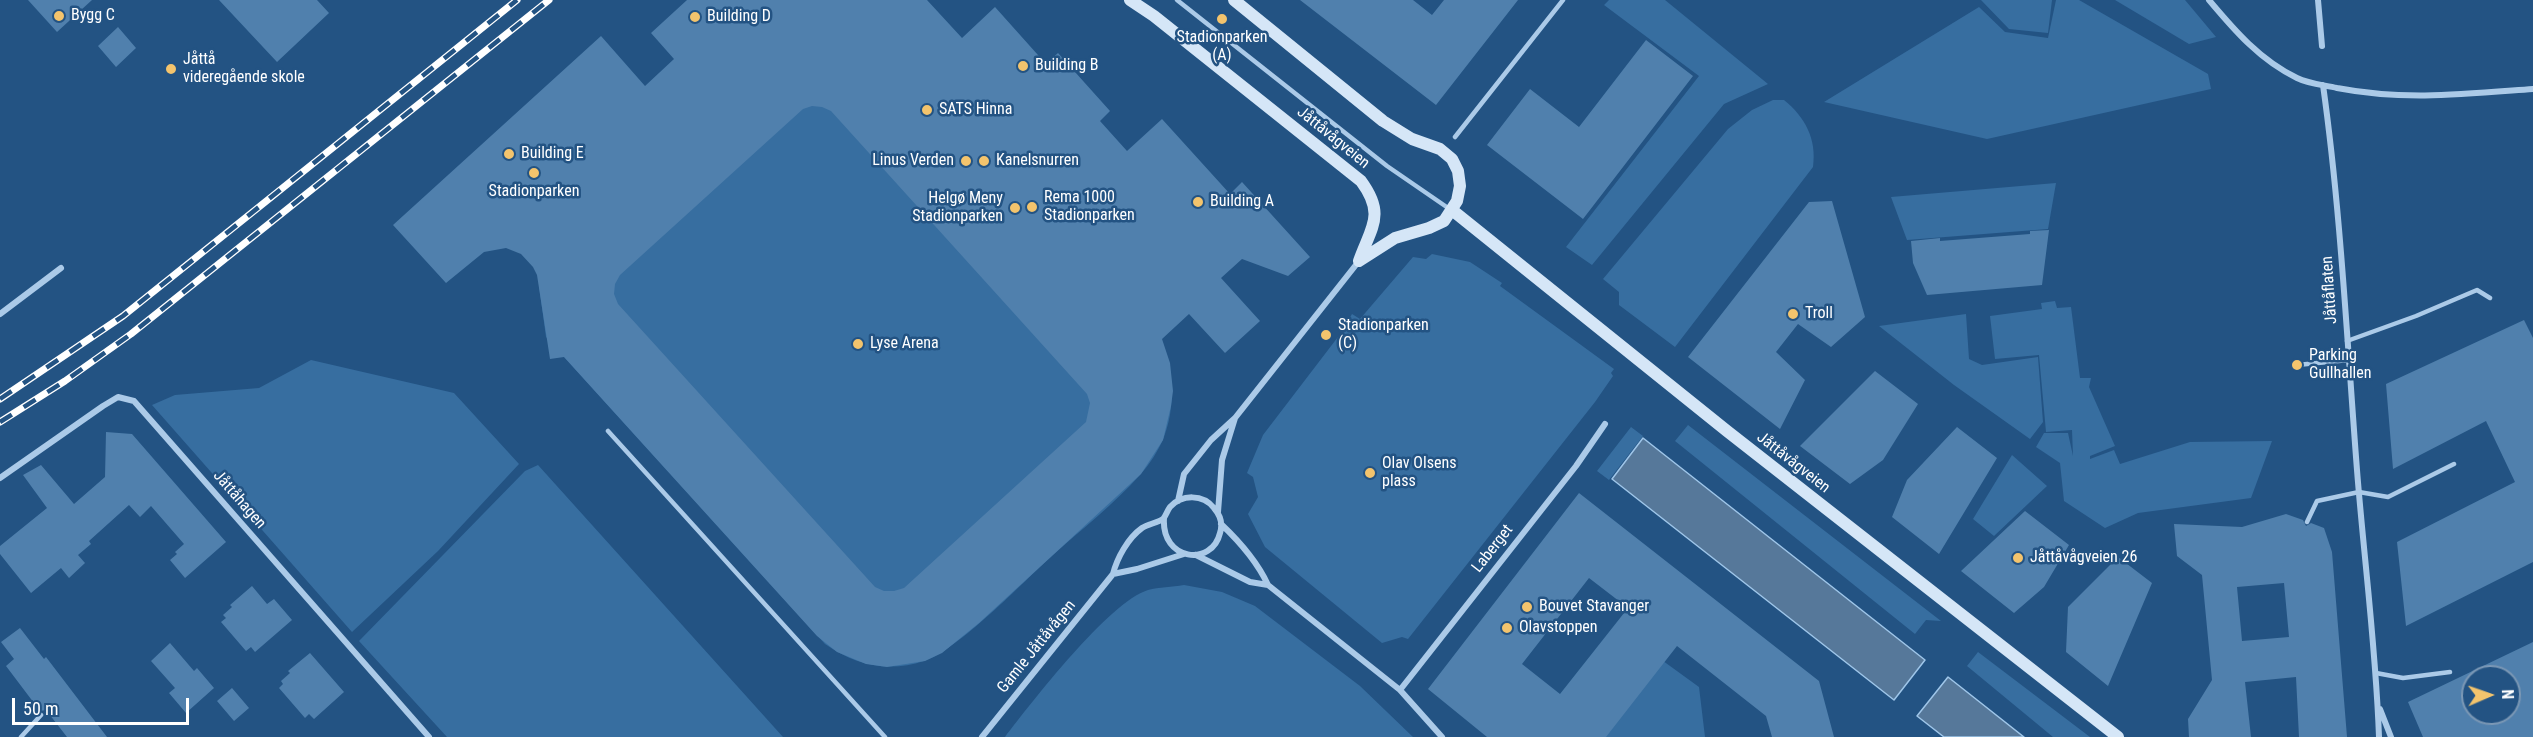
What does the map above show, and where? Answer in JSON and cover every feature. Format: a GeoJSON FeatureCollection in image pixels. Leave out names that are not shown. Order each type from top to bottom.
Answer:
{"type":"FeatureCollection","features":[{"type":"Feature","properties":{"kind":"street","name":"Jåttåvågveien"},"geometry":{"type":"LineString","coordinates":[[1131,0],[1361,181],[1370,192],[1375,225],[1359,261]]}},
{"type":"Feature","properties":{"kind":"street"},"geometry":{"type":"LineString","coordinates":[[1234,0],[1383,121],[1412,139],[1440,149],[1452,159],[1458,171],[1460,186],[1452,210],[1444,221],[1395,238],[1359,261]]}},
{"type":"Feature","properties":{"kind":"street"},"geometry":{"type":"LineString","coordinates":[[2209,0],[2244,41],[2271,63],[2299,79],[2400,97],[2533,89]]}},
{"type":"Feature","properties":{"kind":"street"},"geometry":{"type":"LineString","coordinates":[[2318,0],[2322,46]]}},
{"type":"Feature","properties":{"kind":"street","name":"Jåttåflaten"},"geometry":{"type":"LineString","coordinates":[[2323,85],[2333,154],[2359,492],[2376,673],[2379,737]]}},
{"type":"Feature","properties":{"kind":"street","name":"Jåttåvågveien"},"geometry":{"type":"LineString","coordinates":[[1452,210],[1736,439],[2118,737]]}},
{"type":"Feature","properties":{"kind":"street","name":"Gamle Jåttåvågen"},"geometry":{"type":"LineString","coordinates":[[982,737],[1113,574],[1116,559],[1140,529],[1164,518],[1178,501],[1184,474],[1211,440],[1235,418],[1359,261]]}},
{"type":"Feature","properties":{"kind":"street"},"geometry":{"type":"LineString","coordinates":[[0,314],[61,268]]}},
{"type":"Feature","properties":{"kind":"street","name":"Jåttåhagen"},"geometry":{"type":"LineString","coordinates":[[0,478],[118,397],[134,401],[429,737]]}},
{"type":"Feature","properties":{"kind":"street","name":"Gamle Jåttåvågen"},"geometry":{"type":"LineString","coordinates":[[1221,524],[1218,512],[1222,460],[1235,418]]}},
{"type":"Feature","properties":{"kind":"street","name":"Laberget"},"geometry":{"type":"LineString","coordinates":[[1400,690],[1569,475],[1605,424]]}},
{"type":"Feature","properties":{"kind":"street"},"geometry":{"type":"LineString","coordinates":[[1178,501],[1190,497],[1199,498],[1210,503],[1218,512]]}},
{"type":"Feature","properties":{"kind":"street"},"geometry":{"type":"LineString","coordinates":[[1164,518],[1163,529],[1167,541],[1174,549],[1185,554],[1196,555],[1250,582],[1268,585]]}},
{"type":"Feature","properties":{"kind":"street"},"geometry":{"type":"LineString","coordinates":[[1221,524],[1242,544],[1261,569],[1268,585],[1400,690],[1442,737]]}},
{"type":"Feature","properties":{"kind":"street"},"geometry":{"type":"LineString","coordinates":[[1196,555],[1207,551],[1216,542],[1221,524]]}},
{"type":"Feature","properties":{"kind":"street"},"geometry":{"type":"LineString","coordinates":[[1113,574],[1185,554]]}},
{"type":"Feature","properties":{"kind":"street","name":"Jåttåflaten"},"geometry":{"type":"LineString","coordinates":[[2378,703],[2391,737]]}},
{"type":"Feature","properties":{"kind":"lane"},"geometry":{"type":"LineString","coordinates":[[1177,0],[1387,166],[1452,210]]}},
{"type":"Feature","properties":{"kind":"lane"},"geometry":{"type":"LineString","coordinates":[[1455,138],[1563,0]]}},
{"type":"Feature","properties":{"kind":"lane"},"geometry":{"type":"LineString","coordinates":[[2347,341],[2416,316],[2477,290],[2490,298]]}},
{"type":"Feature","properties":{"kind":"lane"},"geometry":{"type":"LineString","coordinates":[[2297,365],[2349,360]]}},
{"type":"Feature","properties":{"kind":"lane"},"geometry":{"type":"LineString","coordinates":[[609,431],[885,737]]}},
{"type":"Feature","properties":{"kind":"lane"},"geometry":{"type":"LineString","coordinates":[[2307,522],[2317,501],[2359,492],[2388,497],[2454,464]]}},
{"type":"Feature","properties":{"kind":"lane"},"geometry":{"type":"LineString","coordinates":[[2376,673],[2403,678],[2450,672]]}},
{"type":"Feature","properties":{"kind":"lane"},"geometry":{"type":"LineString","coordinates":[[21,737],[41,715]]}},
{"type":"Feature","properties":{"kind":"shaded area"},"geometry":{"type":"Polygon","coordinates":[[[1609,0],[1665,0],[1768,84],[1724,104],[1592,265],[1566,247],[1699,76],[1604,5],[1609,0]]]}},
{"type":"Feature","properties":{"kind":"shaded area"},"geometry":{"type":"Polygon","coordinates":[[[1981,0],[2052,0],[2048,33],[2009,29],[1981,0]]]}},
{"type":"Feature","properties":{"kind":"shaded area"},"geometry":{"type":"Polygon","coordinates":[[[2056,0],[2079,0],[2208,74],[2211,89],[1987,139],[1824,102],[1979,7],[2005,32],[2048,38],[2056,0]]]}},
{"type":"Feature","properties":{"kind":"shaded area"},"geometry":{"type":"Polygon","coordinates":[[[2115,0],[2185,0],[2216,37],[2189,44],[2115,0]]]}},
{"type":"Feature","properties":{"kind":"shaded area","name":"Lyse Arena"},"geometry":{"type":"Polygon","coordinates":[[[749,56],[1155,323],[1165,351],[1172,393],[1169,422],[1157,452],[1147,467],[1120,496],[972,630],[938,654],[911,665],[872,665],[848,657],[825,644],[546,337],[539,286],[749,56]]]}},
{"type":"Feature","properties":{"kind":"shaded area"},"geometry":{"type":"Polygon","coordinates":[[[1773,100],[1784,100],[1798,114],[1808,129],[1813,147],[1813,167],[1675,347],[1619,305],[1619,292],[1603,279],[1728,129],[1752,110],[1773,100]]]}},
{"type":"Feature","properties":{"kind":"shaded area"},"geometry":{"type":"Polygon","coordinates":[[[2056,183],[2048,229],[1907,240],[1891,197],[2056,183]]]}},
{"type":"Feature","properties":{"kind":"shaded area"},"geometry":{"type":"Polygon","coordinates":[[[1432,254],[1470,262],[1502,283],[1500,286],[1614,369],[1611,373],[1613,376],[1595,402],[1408,639],[1402,637],[1382,643],[1265,547],[1248,514],[1258,497],[1253,477],[1247,473],[1263,435],[1341,333],[1352,314],[1360,319],[1413,257],[1426,259],[1432,254]]]}},
{"type":"Feature","properties":{"kind":"shaded area"},"geometry":{"type":"Polygon","coordinates":[[[2055,301],[2057,308],[2071,307],[2080,378],[2091,378],[2089,387],[2115,446],[2090,456],[2090,459],[2114,450],[2120,464],[2190,442],[2272,441],[2251,498],[2138,513],[2105,528],[2064,501],[2060,463],[2036,447],[2044,433],[2068,433],[2073,456],[2072,430],[2046,432],[2039,355],[1995,359],[1990,316],[2042,309],[2041,303],[2055,301]]]}},
{"type":"Feature","properties":{"kind":"shaded area"},"geometry":{"type":"Polygon","coordinates":[[[1966,314],[1969,359],[1982,365],[2038,357],[2043,422],[2030,439],[1954,385],[1879,326],[1966,314]]]}},
{"type":"Feature","properties":{"kind":"shaded area"},"geometry":{"type":"Polygon","coordinates":[[[311,360],[454,393],[519,464],[438,551],[352,632],[152,405],[175,395],[259,388],[311,360]]]}},
{"type":"Feature","properties":{"kind":"shaded area"},"geometry":{"type":"Polygon","coordinates":[[[1688,425],[1941,621],[1926,620],[1915,634],[1675,441],[1688,425]]]}},
{"type":"Feature","properties":{"kind":"shaded area"},"geometry":{"type":"Polygon","coordinates":[[[1631,427],[1643,436],[1609,480],[1597,471],[1631,427]]]}},
{"type":"Feature","properties":{"kind":"shaded area"},"geometry":{"type":"Polygon","coordinates":[[[1643,438],[1925,660],[1894,700],[1612,479],[1643,438]]]}},
{"type":"Feature","properties":{"kind":"shaded area"},"geometry":{"type":"Polygon","coordinates":[[[2012,455],[2047,486],[1994,536],[1973,519],[2012,455]]]}},
{"type":"Feature","properties":{"kind":"shaded area"},"geometry":{"type":"Polygon","coordinates":[[[538,465],[783,737],[447,737],[359,641],[525,471],[538,465]]]}},
{"type":"Feature","properties":{"kind":"shaded area"},"geometry":{"type":"Polygon","coordinates":[[[1184,585],[1222,592],[1255,606],[1360,686],[1413,737],[1005,737],[1072,655],[1113,613],[1132,598],[1148,590],[1184,585]]]}},
{"type":"Feature","properties":{"kind":"shaded area"},"geometry":{"type":"Polygon","coordinates":[[[1978,652],[2090,737],[2053,737],[1967,666],[1978,652]]]}},
{"type":"Feature","properties":{"kind":"shaded area"},"geometry":{"type":"Polygon","coordinates":[[[1659,658],[1699,687],[1705,737],[1605,737],[1659,658]]]}},
{"type":"Feature","properties":{"kind":"shaded area"},"geometry":{"type":"Polygon","coordinates":[[[1948,677],[2024,737],[1944,737],[1917,716],[1948,677]]]}},
{"type":"Feature","properties":{"kind":"building","name":"Bygg C"},"geometry":{"type":"Polygon","coordinates":[[[28,0],[92,0],[57,32],[28,0]]]}},
{"type":"Feature","properties":{"kind":"building"},"geometry":{"type":"Polygon","coordinates":[[[219,0],[317,0],[329,13],[277,62],[219,0]]]}},
{"type":"Feature","properties":{"kind":"building"},"geometry":{"type":"Polygon","coordinates":[[[687,0],[927,0],[962,38],[995,7],[1046,64],[1058,53],[1110,111],[1100,121],[1127,151],[1162,119],[1230,194],[1242,182],[1310,257],[1288,276],[1242,259],[1221,278],[1260,321],[1225,353],[1189,314],[1162,339],[1170,363],[1173,391],[1163,440],[1141,474],[979,623],[942,653],[925,661],[887,667],[866,664],[837,652],[817,636],[564,357],[550,359],[537,275],[521,254],[506,248],[484,252],[446,283],[393,225],[601,36],[645,86],[674,59],[651,33],[687,0]],[[812,106],[803,109],[620,275],[615,284],[614,294],[618,304],[875,587],[884,591],[894,591],[904,588],[1086,422],[1090,403],[1087,394],[831,111],[812,106]]]}},
{"type":"Feature","properties":{"kind":"building"},"geometry":{"type":"Polygon","coordinates":[[[1300,0],[1413,0],[1432,15],[1444,0],[1518,0],[1436,105],[1300,0]]]}},
{"type":"Feature","properties":{"kind":"building"},"geometry":{"type":"Polygon","coordinates":[[[118,27],[136,48],[116,67],[98,46],[118,27]]]}},
{"type":"Feature","properties":{"kind":"building"},"geometry":{"type":"Polygon","coordinates":[[[1646,40],[1693,76],[1583,219],[1487,145],[1530,89],[1579,127],[1646,40]]]}},
{"type":"Feature","properties":{"kind":"building","name":"Troll"},"geometry":{"type":"Polygon","coordinates":[[[1832,201],[1865,317],[1831,347],[1798,324],[1776,352],[1805,380],[1780,429],[1688,357],[1809,202],[1832,201]]]}},
{"type":"Feature","properties":{"kind":"building"},"geometry":{"type":"Polygon","coordinates":[[[2049,230],[2042,285],[1927,295],[1913,263],[1911,241],[2030,234],[2030,231],[2049,230]]]}},
{"type":"Feature","properties":{"kind":"building"},"geometry":{"type":"Polygon","coordinates":[[[2524,320],[2533,338],[2533,562],[2406,626],[2397,542],[2515,482],[2486,421],[2393,469],[2386,384],[2524,320]]]}},
{"type":"Feature","properties":{"kind":"building"},"geometry":{"type":"Polygon","coordinates":[[[1875,371],[1918,404],[1883,460],[1850,484],[1800,446],[1875,371]]]}},
{"type":"Feature","properties":{"kind":"building"},"geometry":{"type":"Polygon","coordinates":[[[1957,427],[1997,458],[1939,554],[1892,517],[1907,480],[1957,427]]]}},
{"type":"Feature","properties":{"kind":"building"},"geometry":{"type":"Polygon","coordinates":[[[106,432],[132,434],[226,542],[185,578],[170,560],[184,544],[151,506],[140,517],[129,505],[89,541],[91,544],[78,555],[85,563],[69,578],[61,568],[31,593],[0,554],[0,546],[47,508],[23,475],[41,465],[74,504],[105,477],[106,432]]]}},
{"type":"Feature","properties":{"kind":"building"},"geometry":{"type":"Polygon","coordinates":[[[1579,493],[1819,681],[1834,737],[1772,737],[1766,716],[1677,646],[1606,737],[1487,737],[1428,689],[1579,493]],[[1589,578],[1522,664],[1560,694],[1628,608],[1589,578]]]}},
{"type":"Feature","properties":{"kind":"building","name":"Jåttåvågveien 26"},"geometry":{"type":"Polygon","coordinates":[[[2025,511],[2069,545],[2044,587],[2014,613],[1961,571],[2025,511]]]}},
{"type":"Feature","properties":{"kind":"building"},"geometry":{"type":"Polygon","coordinates":[[[2286,514],[2303,520],[2306,526],[2311,523],[2324,528],[2332,552],[2347,737],[2299,737],[2296,677],[2245,682],[2251,737],[2189,737],[2188,719],[2212,680],[2202,575],[2177,556],[2174,524],[2242,527],[2286,514]],[[2284,583],[2237,587],[2242,641],[2289,637],[2284,583]]]}},
{"type":"Feature","properties":{"kind":"building"},"geometry":{"type":"Polygon","coordinates":[[[2118,557],[2152,583],[2108,686],[2066,652],[2068,607],[2118,557]]]}},
{"type":"Feature","properties":{"kind":"building"},"geometry":{"type":"Polygon","coordinates":[[[252,586],[267,604],[274,599],[292,620],[255,652],[251,647],[246,651],[221,622],[226,618],[223,615],[232,607],[230,605],[252,586]]]}},
{"type":"Feature","properties":{"kind":"building"},"geometry":{"type":"Polygon","coordinates":[[[20,628],[44,659],[46,657],[107,737],[67,737],[46,710],[40,711],[6,666],[14,659],[1,642],[20,628]]]}},
{"type":"Feature","properties":{"kind":"building"},"geometry":{"type":"Polygon","coordinates":[[[2533,642],[2533,737],[2423,737],[2408,702],[2461,677],[2461,725],[2521,725],[2521,665],[2485,665],[2533,642]]]}},
{"type":"Feature","properties":{"kind":"building"},"geometry":{"type":"Polygon","coordinates":[[[170,643],[194,671],[197,668],[214,688],[186,713],[169,693],[175,688],[151,661],[170,643]]]}},
{"type":"Feature","properties":{"kind":"building"},"geometry":{"type":"Polygon","coordinates":[[[310,653],[344,692],[314,719],[309,714],[305,718],[279,688],[283,684],[281,681],[290,673],[288,671],[310,653]]]}},
{"type":"Feature","properties":{"kind":"building"},"geometry":{"type":"Polygon","coordinates":[[[232,688],[249,708],[234,721],[217,701],[232,688]]]}},
{"type":"Feature","properties":{"kind":"railway"},"geometry":{"type":"LineString","coordinates":[[0,399],[123,316],[517,0]]}},
{"type":"Feature","properties":{"kind":"railway"},"geometry":{"type":"LineString","coordinates":[[0,422],[65,381],[131,334],[549,0]]}},
{"type":"Feature","properties":{"kind":"place","name":"Bygg C"},"geometry":{"type":"Point","coordinates":[59,16]}},
{"type":"Feature","properties":{"kind":"place","name":"Building D"},"geometry":{"type":"Point","coordinates":[695,17]}},
{"type":"Feature","properties":{"kind":"place","name":"Stadionparken (A)"},"geometry":{"type":"Point","coordinates":[1222,19]}},
{"type":"Feature","properties":{"kind":"place","name":"Building B"},"geometry":{"type":"Point","coordinates":[1023,66]}},
{"type":"Feature","properties":{"kind":"place","name":"Jåttå videregående skole"},"geometry":{"type":"Point","coordinates":[171,69]}},
{"type":"Feature","properties":{"kind":"place","name":"SATS Hinna"},"geometry":{"type":"Point","coordinates":[927,110]}},
{"type":"Feature","properties":{"kind":"place","name":"Building E"},"geometry":{"type":"Point","coordinates":[509,154]}},
{"type":"Feature","properties":{"kind":"place","name":"Linus Verden"},"geometry":{"type":"Point","coordinates":[966,161]}},
{"type":"Feature","properties":{"kind":"place","name":"Kanelsnurren"},"geometry":{"type":"Point","coordinates":[984,161]}},
{"type":"Feature","properties":{"kind":"place","name":"Stadionparken"},"geometry":{"type":"Point","coordinates":[534,173]}},
{"type":"Feature","properties":{"kind":"place","name":"Building A"},"geometry":{"type":"Point","coordinates":[1198,202]}},
{"type":"Feature","properties":{"kind":"place","name":"Rema 1000 Stadionparken"},"geometry":{"type":"Point","coordinates":[1032,207]}},
{"type":"Feature","properties":{"kind":"place","name":"Helgø Meny Stadionparken"},"geometry":{"type":"Point","coordinates":[1015,208]}},
{"type":"Feature","properties":{"kind":"place","name":"Troll"},"geometry":{"type":"Point","coordinates":[1793,314]}},
{"type":"Feature","properties":{"kind":"place","name":"Stadionparken (C)"},"geometry":{"type":"Point","coordinates":[1326,335]}},
{"type":"Feature","properties":{"kind":"place","name":"Lyse Arena"},"geometry":{"type":"Point","coordinates":[858,344]}},
{"type":"Feature","properties":{"kind":"place","name":"Parking Gullhallen"},"geometry":{"type":"Point","coordinates":[2297,365]}},
{"type":"Feature","properties":{"kind":"place","name":"Olav Olsens plass"},"geometry":{"type":"Point","coordinates":[1370,473]}},
{"type":"Feature","properties":{"kind":"place","name":"Jåttåvågveien 26"},"geometry":{"type":"Point","coordinates":[2018,558]}},
{"type":"Feature","properties":{"kind":"place","name":"Bouvet Stavanger"},"geometry":{"type":"Point","coordinates":[1527,607]}},
{"type":"Feature","properties":{"kind":"place","name":"Olavstoppen"},"geometry":{"type":"Point","coordinates":[1507,628]}}]}
